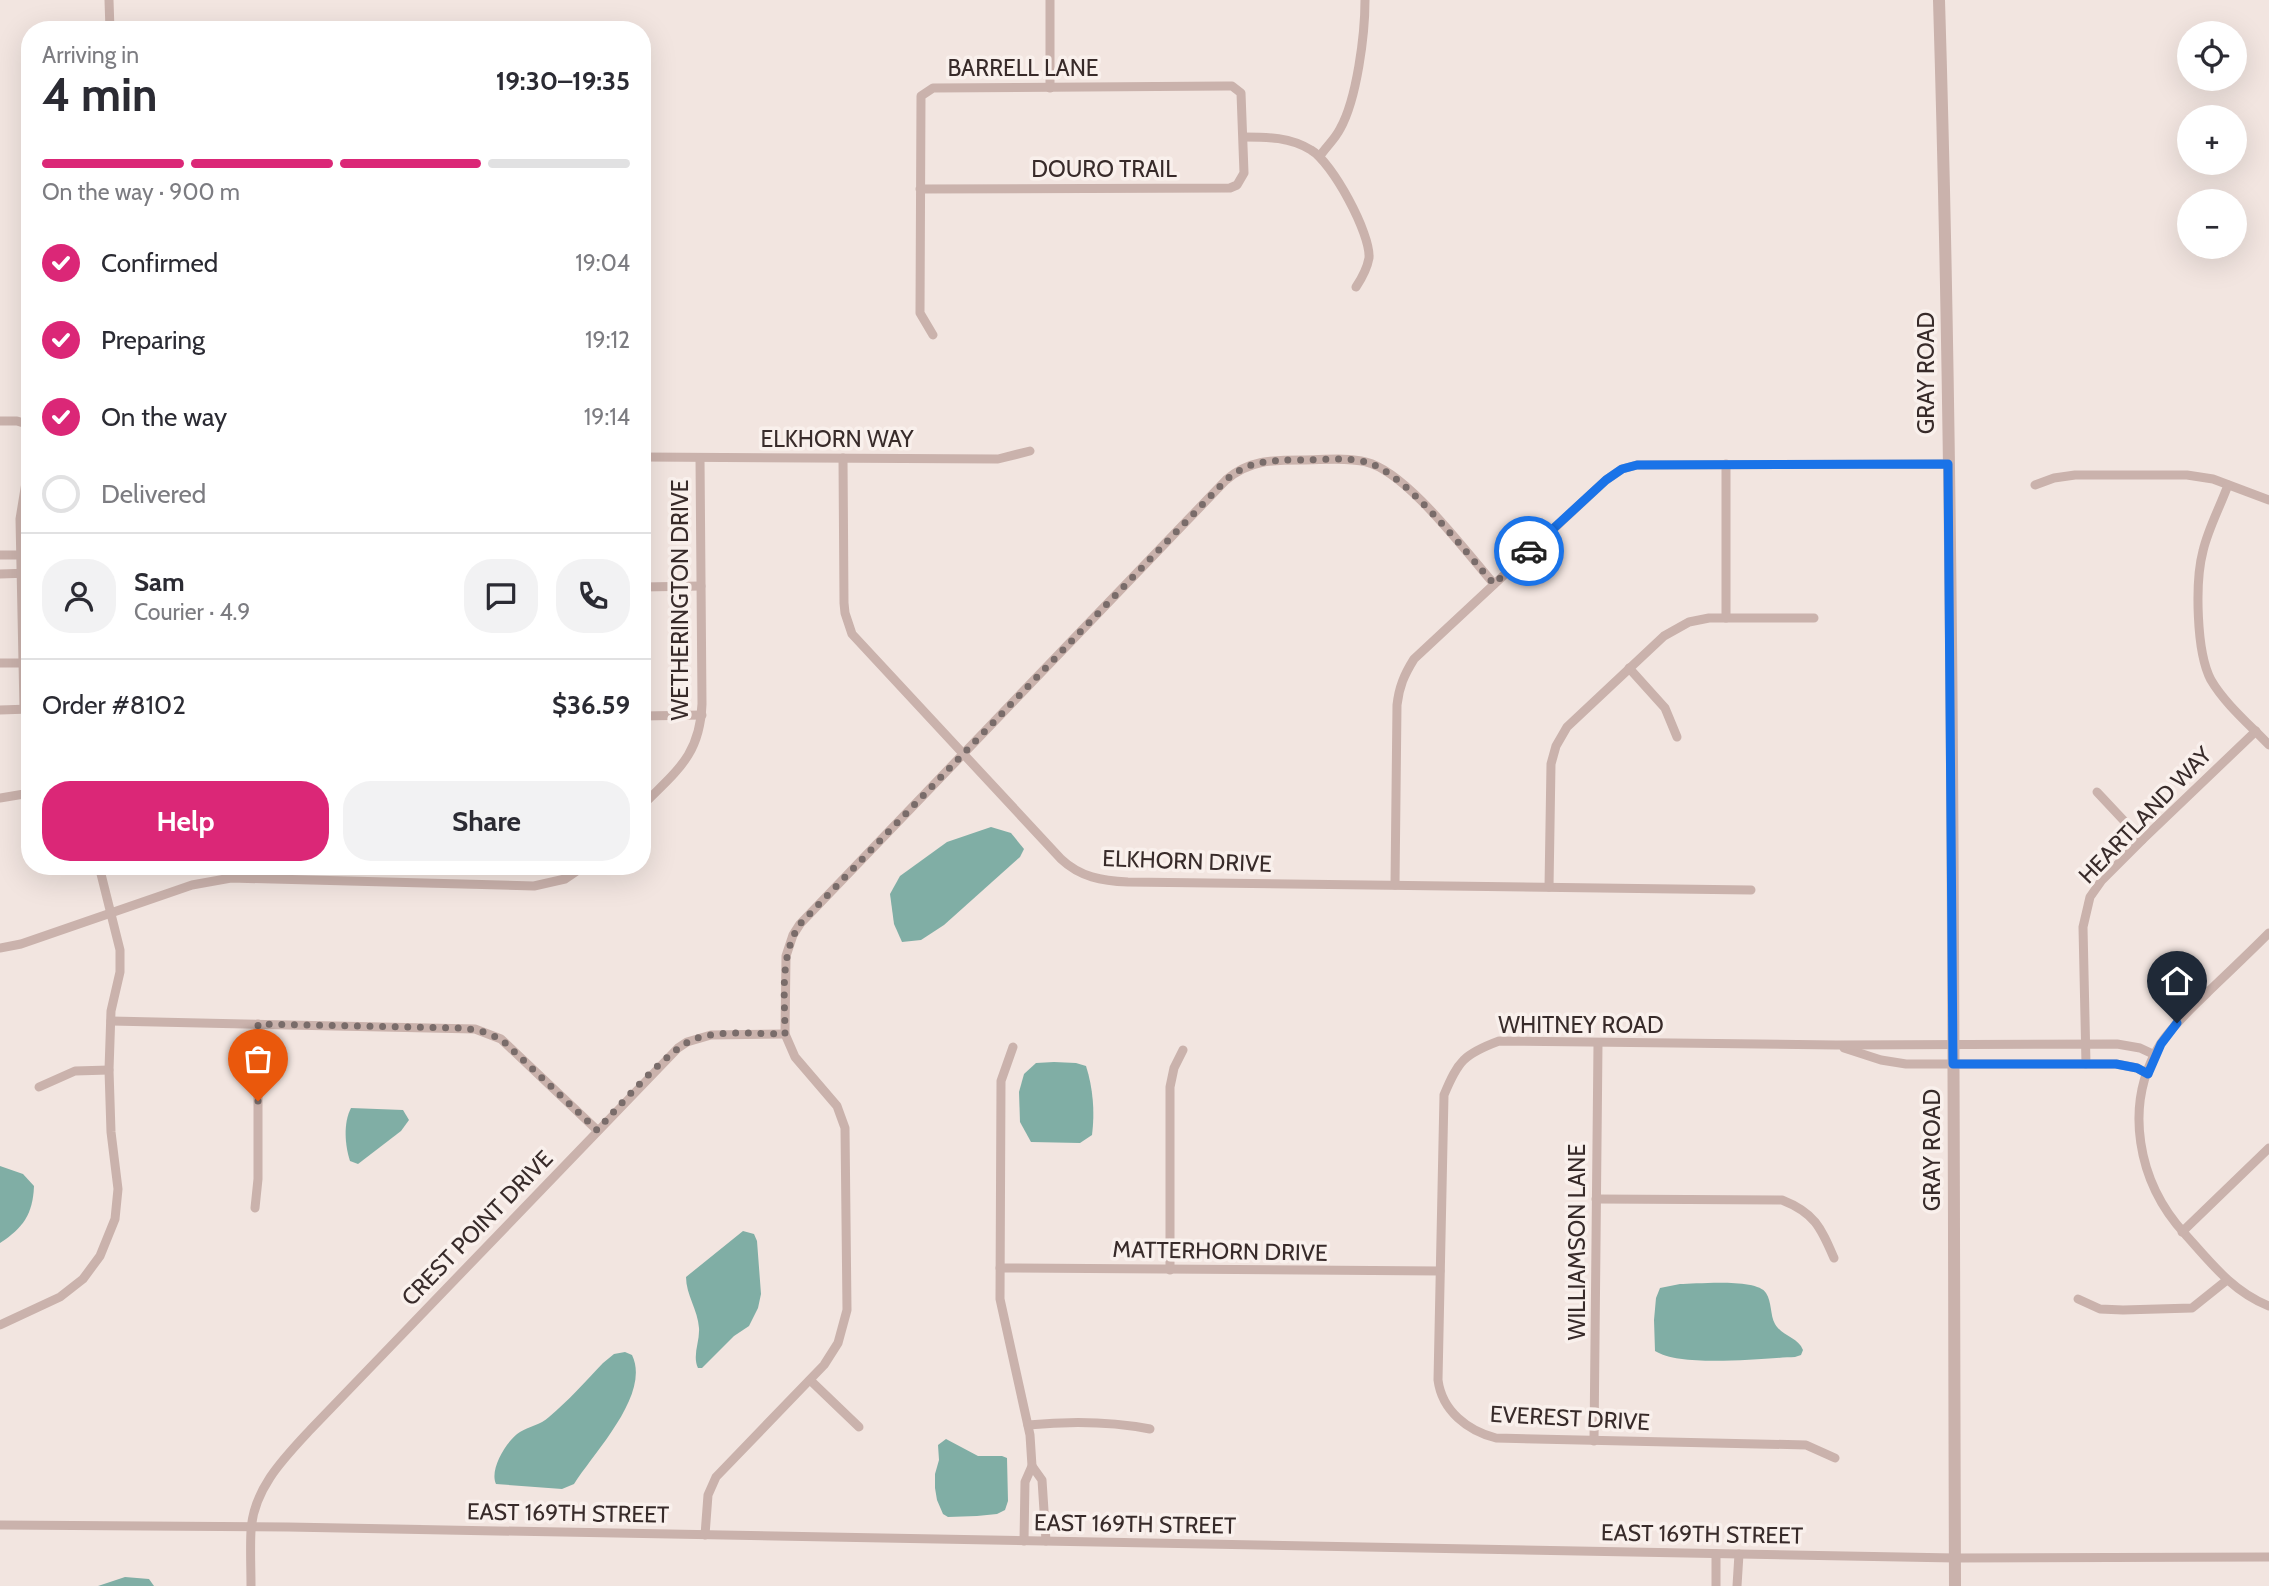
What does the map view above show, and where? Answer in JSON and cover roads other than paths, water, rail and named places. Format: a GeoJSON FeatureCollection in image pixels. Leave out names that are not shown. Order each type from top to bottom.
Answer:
{"type":"FeatureCollection","features":[{"type":"Feature","properties":{"kind":"street"},"geometry":{"type":"LineString","coordinates":[[109,0],[110,21]]}},
{"type":"Feature","properties":{"kind":"street"},"geometry":{"type":"LineString","coordinates":[[1050,0],[1051,88]]}},
{"type":"Feature","properties":{"kind":"street"},"geometry":{"type":"LineString","coordinates":[[1320,156],[1339,130],[1347,113],[1362,47],[1365,0]]}},
{"type":"Feature","properties":{"kind":"street","name":"GRAY ROAD"},"geometry":{"type":"LineString","coordinates":[[1939,0],[1947,268],[1955,1586]]}},
{"type":"Feature","properties":{"kind":"street","name":"BARRELL LANE"},"geometry":{"type":"LineString","coordinates":[[933,335],[920,313],[921,96],[928,90],[1232,86],[1237,89],[1242,99],[1244,137]]}},
{"type":"Feature","properties":{"kind":"street"},"geometry":{"type":"LineString","coordinates":[[1244,137],[1274,137],[1293,141],[1320,156],[1338,181],[1363,231],[1369,256],[1365,273],[1356,287]]}},
{"type":"Feature","properties":{"kind":"street","name":"DOURO TRAIL"},"geometry":{"type":"LineString","coordinates":[[920,189],[1230,188],[1237,185],[1244,173],[1244,137]]}},
{"type":"Feature","properties":{"kind":"street"},"geometry":{"type":"LineString","coordinates":[[0,421],[21,422]]}},
{"type":"Feature","properties":{"kind":"street","name":"ELKHORN WAY"},"geometry":{"type":"LineString","coordinates":[[651,457],[998,459],[1030,450]]}},
{"type":"Feature","properties":{"kind":"street","name":"WETHERINGTON DRIVE"},"geometry":{"type":"LineString","coordinates":[[651,796],[690,754],[697,740],[702,715],[700,458]]}},
{"type":"Feature","properties":{"kind":"street","name":"ELKHORN DRIVE"},"geometry":{"type":"LineString","coordinates":[[843,458],[844,603],[848,623],[859,643],[1068,865],[1095,879],[1128,882],[1751,890]]}},
{"type":"Feature","properties":{"kind":"street"},"geometry":{"type":"LineString","coordinates":[[705,1535],[708,1495],[716,1476],[824,1365],[838,1343],[847,1310],[846,1135],[837,1106],[795,1057],[785,1034],[786,956],[800,924],[1226,480],[1246,466],[1261,461],[1279,460],[1363,461],[1384,468],[1395,475],[1432,514],[1494,584]]}},
{"type":"Feature","properties":{"kind":"street"},"geometry":{"type":"LineString","coordinates":[[1726,464],[1726,618]]}},
{"type":"Feature","properties":{"kind":"street"},"geometry":{"type":"LineString","coordinates":[[1395,885],[1399,689],[1414,659],[1606,480],[1622,469],[1637,465],[1948,464]]}},
{"type":"Feature","properties":{"kind":"street"},"geometry":{"type":"LineString","coordinates":[[2035,485],[2054,478],[2075,475],[2187,475],[2202,476],[2269,500]]}},
{"type":"Feature","properties":{"kind":"street"},"geometry":{"type":"LineString","coordinates":[[2228,485],[2205,543],[2201,561],[2201,647],[2212,680],[2269,745]]}},
{"type":"Feature","properties":{"kind":"street"},"geometry":{"type":"LineString","coordinates":[[0,555],[21,555]]}},
{"type":"Feature","properties":{"kind":"street"},"geometry":{"type":"LineString","coordinates":[[0,574],[21,573]]}},
{"type":"Feature","properties":{"kind":"street"},"geometry":{"type":"LineString","coordinates":[[651,587],[701,586]]}},
{"type":"Feature","properties":{"kind":"street"},"geometry":{"type":"LineString","coordinates":[[1549,887],[1550,773],[1556,746],[1567,727],[1664,636],[1681,625],[1697,620],[1726,618],[1814,618]]}},
{"type":"Feature","properties":{"kind":"street"},"geometry":{"type":"LineString","coordinates":[[0,663],[21,663]]}},
{"type":"Feature","properties":{"kind":"street"},"geometry":{"type":"LineString","coordinates":[[1629,668],[1665,708],[1677,737]]}},
{"type":"Feature","properties":{"kind":"street"},"geometry":{"type":"LineString","coordinates":[[0,710],[21,709]]}},
{"type":"Feature","properties":{"kind":"street"},"geometry":{"type":"LineString","coordinates":[[651,716],[702,715]]}},
{"type":"Feature","properties":{"kind":"street","name":"HEARTLAND WAY"},"geometry":{"type":"LineString","coordinates":[[2085,1063],[2083,927],[2090,897],[2102,880],[2142,840],[2256,731]]}},
{"type":"Feature","properties":{"kind":"street"},"geometry":{"type":"LineString","coordinates":[[2097,792],[2142,840]]}},
{"type":"Feature","properties":{"kind":"street"},"geometry":{"type":"LineString","coordinates":[[0,798],[21,794]]}},
{"type":"Feature","properties":{"kind":"street"},"geometry":{"type":"LineString","coordinates":[[0,1325],[47,1304],[72,1288],[94,1265],[108,1240],[115,1219],[118,1189],[110,1123],[109,1070],[111,1021],[121,964],[120,943],[101,875]]}},
{"type":"Feature","properties":{"kind":"street"},"geometry":{"type":"LineString","coordinates":[[0,948],[192,885],[231,878],[534,886],[556,882],[568,875]]}},
{"type":"Feature","properties":{"kind":"street"},"geometry":{"type":"LineString","coordinates":[[2269,933],[2182,1018],[2155,1055],[2139,1115],[2143,1162],[2162,1206],[2182,1232],[2227,1280],[2250,1298],[2269,1306]]}},
{"type":"Feature","properties":{"kind":"street"},"geometry":{"type":"LineString","coordinates":[[111,1021],[464,1028],[484,1032],[501,1039],[597,1130]]}},
{"type":"Feature","properties":{"kind":"street"},"geometry":{"type":"LineString","coordinates":[[255,1208],[258,1179],[258,1024]]}},
{"type":"Feature","properties":{"kind":"street","name":"CREST POINT DRIVE"},"geometry":{"type":"LineString","coordinates":[[251,1586],[251,1528],[258,1499],[274,1471],[597,1130],[670,1055],[687,1042],[711,1035],[785,1034]]}},
{"type":"Feature","properties":{"kind":"street","name":"WHITNEY ROAD"},"geometry":{"type":"LineString","coordinates":[[1440,1271],[1444,1095],[1454,1071],[1468,1055],[1499,1041],[1598,1044],[2085,1044],[2129,1045],[2155,1055]]}},
{"type":"Feature","properties":{"kind":"street","name":"WILLIAMSON LANE"},"geometry":{"type":"LineString","coordinates":[[1594,1441],[1598,1044]]}},
{"type":"Feature","properties":{"kind":"street","name":"WHITNEY ROAD"},"geometry":{"type":"LineString","coordinates":[[1836,1045],[1881,1060],[1906,1064],[2085,1063],[2129,1065],[2148,1074]]}},
{"type":"Feature","properties":{"kind":"street"},"geometry":{"type":"LineString","coordinates":[[1013,1047],[1000,1081],[1000,1298],[1028,1425],[1032,1466],[1026,1482],[1024,1541]]}},
{"type":"Feature","properties":{"kind":"street"},"geometry":{"type":"LineString","coordinates":[[1170,1270],[1170,1087],[1174,1068],[1184,1051]]}},
{"type":"Feature","properties":{"kind":"street"},"geometry":{"type":"LineString","coordinates":[[39,1087],[75,1071],[109,1070]]}},
{"type":"Feature","properties":{"kind":"street"},"geometry":{"type":"LineString","coordinates":[[2182,1232],[2269,1148]]}},
{"type":"Feature","properties":{"kind":"street"},"geometry":{"type":"LineString","coordinates":[[1596,1199],[1782,1200],[1801,1209],[1820,1226],[1833,1258]]}},
{"type":"Feature","properties":{"kind":"street","name":"MATTERHORN DRIVE"},"geometry":{"type":"LineString","coordinates":[[1000,1268],[1440,1271]]}},
{"type":"Feature","properties":{"kind":"street","name":"EVEREST DRIVE"},"geometry":{"type":"LineString","coordinates":[[1440,1271],[1439,1390],[1453,1415],[1481,1435],[1496,1438],[1806,1445],[1835,1458]]}},
{"type":"Feature","properties":{"kind":"street"},"geometry":{"type":"LineString","coordinates":[[2078,1299],[2100,1309],[2192,1308],[2227,1280]]}},
{"type":"Feature","properties":{"kind":"street"},"geometry":{"type":"LineString","coordinates":[[810,1380],[859,1427]]}},
{"type":"Feature","properties":{"kind":"street"},"geometry":{"type":"LineString","coordinates":[[1028,1425],[1070,1421],[1150,1429]]}},
{"type":"Feature","properties":{"kind":"street"},"geometry":{"type":"LineString","coordinates":[[1032,1466],[1042,1480],[1046,1541]]}},
{"type":"Feature","properties":{"kind":"street","name":"EAST 169TH STREET"},"geometry":{"type":"LineString","coordinates":[[0,1525],[198,1525],[1955,1558],[2269,1557]]}},
{"type":"Feature","properties":{"kind":"street"},"geometry":{"type":"LineString","coordinates":[[1716,1553],[1716,1586]]}},
{"type":"Feature","properties":{"kind":"street"},"geometry":{"type":"LineString","coordinates":[[1737,1586],[1739,1554]]}},
{"type":"Feature","properties":{"kind":"water"},"geometry":{"type":"Polygon","coordinates":[[[991,827],[1011,833],[1024,849],[1020,857],[944,925],[921,940],[902,942],[894,924],[890,894],[900,876],[947,842],[991,827]]]}},
{"type":"Feature","properties":{"kind":"water"},"geometry":{"type":"Polygon","coordinates":[[[1036,1063],[1086,1066],[1092,1091],[1093,1126],[1092,1135],[1080,1143],[1031,1142],[1020,1122],[1019,1092],[1024,1074],[1036,1063]]]}},
{"type":"Feature","properties":{"kind":"water"},"geometry":{"type":"Polygon","coordinates":[[[351,1108],[403,1110],[409,1120],[401,1131],[358,1164],[350,1161],[346,1142],[347,1120],[351,1108]]]}},
{"type":"Feature","properties":{"kind":"water"},"geometry":{"type":"Polygon","coordinates":[[[0,1166],[23,1174],[34,1186],[32,1205],[21,1226],[0,1243],[0,1166]]]}},
{"type":"Feature","properties":{"kind":"water"},"geometry":{"type":"Polygon","coordinates":[[[743,1231],[754,1234],[757,1241],[761,1294],[758,1308],[749,1326],[734,1336],[702,1368],[698,1368],[698,1321],[686,1277],[743,1231]]]}},
{"type":"Feature","properties":{"kind":"water"},"geometry":{"type":"Polygon","coordinates":[[[1680,1284],[1739,1284],[1760,1288],[1768,1297],[1775,1324],[1801,1346],[1801,1355],[1702,1361],[1667,1356],[1655,1351],[1656,1298],[1660,1288],[1680,1284]]]}},
{"type":"Feature","properties":{"kind":"water"},"geometry":{"type":"Polygon","coordinates":[[[625,1352],[632,1355],[636,1370],[628,1404],[607,1439],[574,1484],[562,1489],[496,1484],[494,1478],[497,1463],[515,1436],[546,1420],[603,1363],[614,1354],[625,1352]]]}},
{"type":"Feature","properties":{"kind":"water"},"geometry":{"type":"Polygon","coordinates":[[[946,1439],[978,1456],[1007,1458],[1008,1501],[1005,1510],[997,1514],[977,1516],[948,1517],[943,1514],[937,1500],[935,1474],[939,1460],[938,1445],[946,1439]]]}},
{"type":"Feature","properties":{"kind":"water"},"geometry":{"type":"Polygon","coordinates":[[[125,1577],[149,1579],[154,1586],[98,1586],[125,1577]]]}}]}
